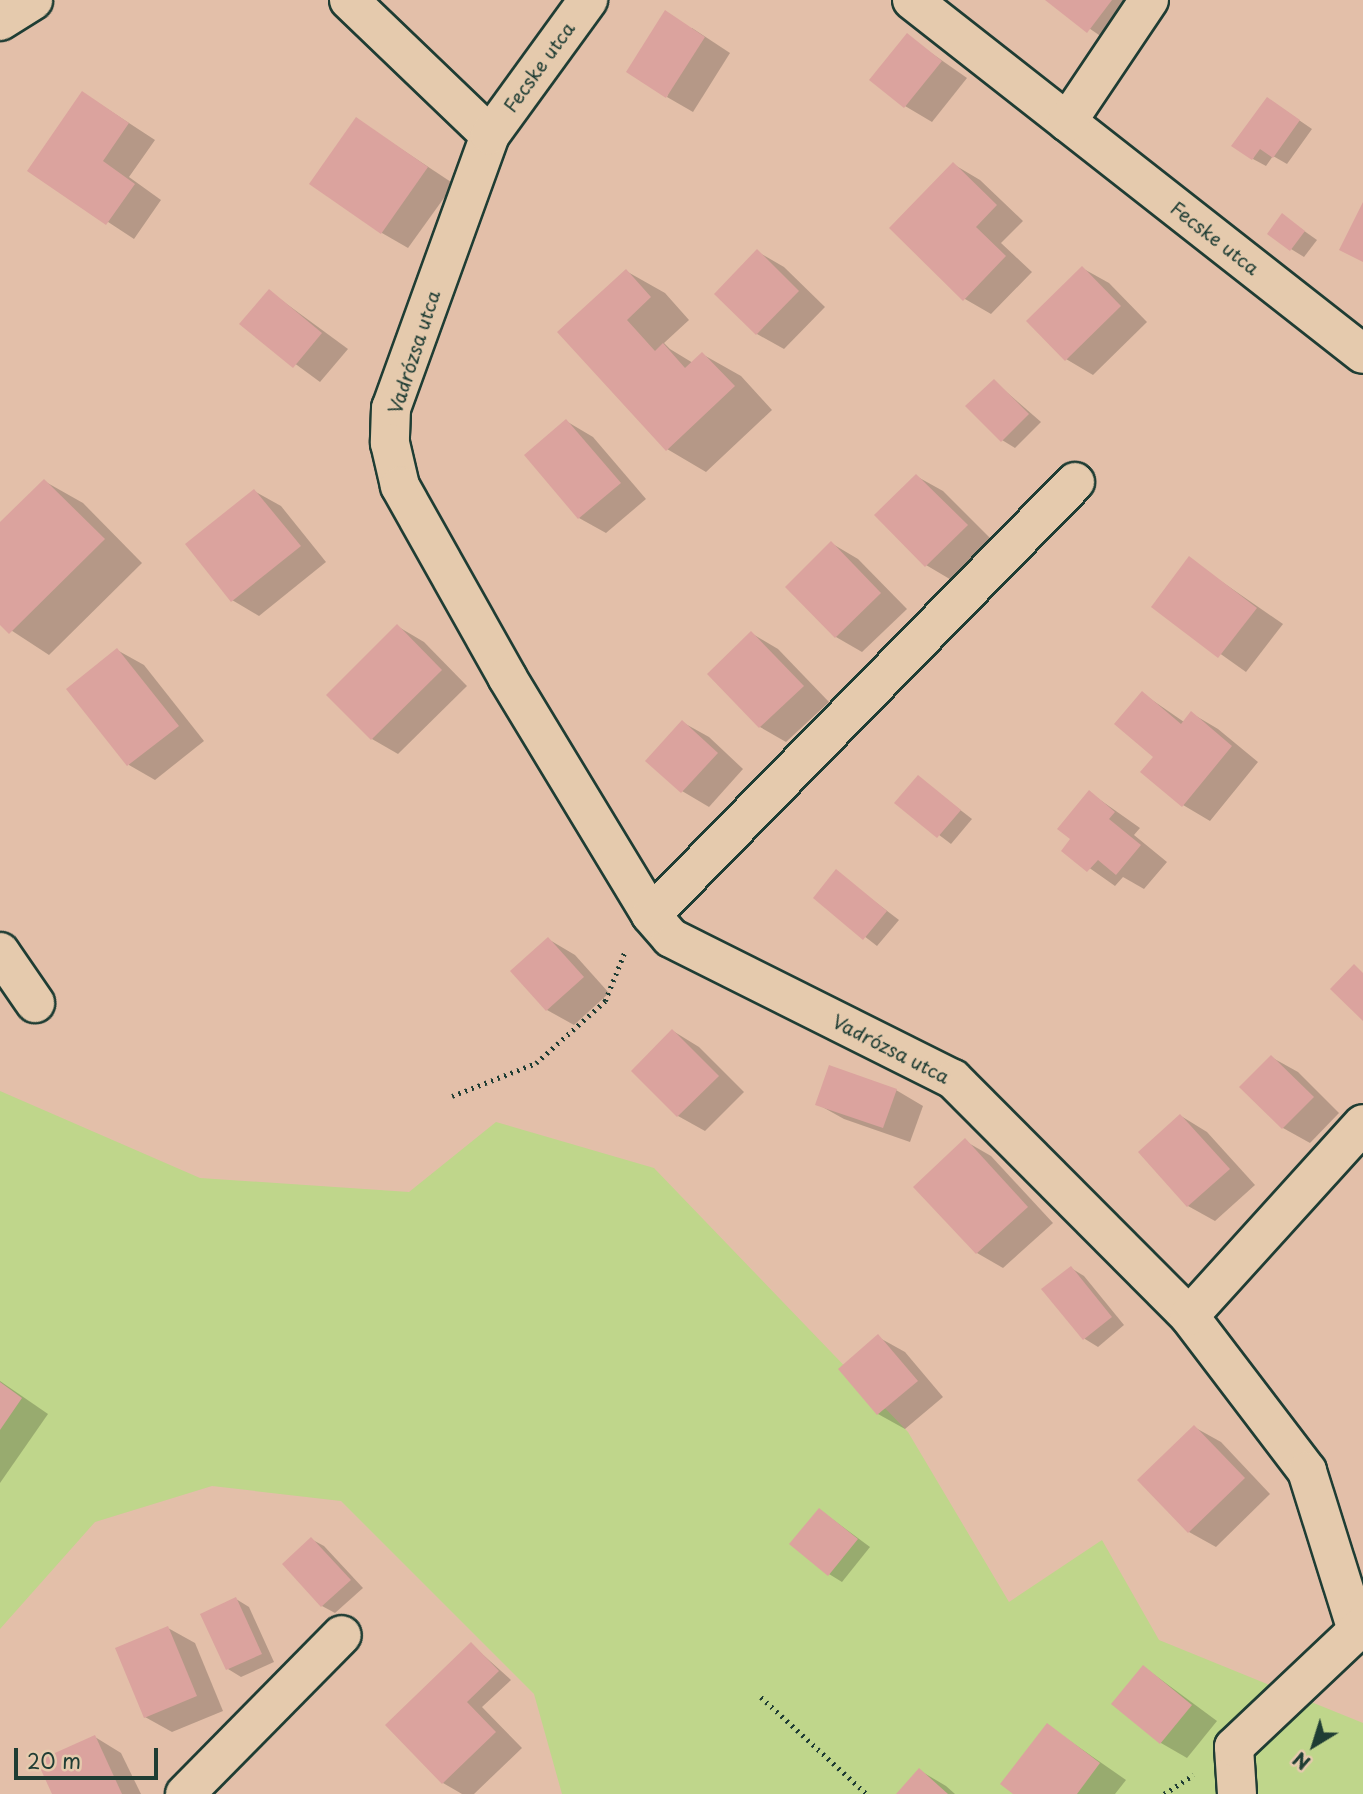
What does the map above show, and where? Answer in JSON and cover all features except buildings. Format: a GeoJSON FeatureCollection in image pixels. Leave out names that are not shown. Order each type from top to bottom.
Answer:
{"type":"FeatureCollection","features":[{"type":"Feature","properties":{"kind":"street"},"geometry":{"type":"LineString","coordinates":[[0,20],[33,0]]}},
{"type":"Feature","properties":{"kind":"street"},"geometry":{"type":"LineString","coordinates":[[349,0],[490,135]]}},
{"type":"Feature","properties":{"kind":"street","name":"Fecske utca"},"geometry":{"type":"LineString","coordinates":[[490,135],[588,0]]}},
{"type":"Feature","properties":{"kind":"street","name":"Fecske utca"},"geometry":{"type":"LineString","coordinates":[[912,0],[1363,354]]}},
{"type":"Feature","properties":{"kind":"street"},"geometry":{"type":"LineString","coordinates":[[1066,121],[1149,0]]}},
{"type":"Feature","properties":{"kind":"street","name":"Vadrózsa utca"},"geometry":{"type":"LineString","coordinates":[[490,135],[391,408],[390,443],[400,486],[507,677],[651,915],[671,938],[953,1079],[1189,1316],[1307,1471],[1360,1628]]}},
{"type":"Feature","properties":{"kind":"street"},"geometry":{"type":"LineString","coordinates":[[651,915],[1075,482]]}},
{"type":"Feature","properties":{"kind":"street"},"geometry":{"type":"LineString","coordinates":[[0,952],[36,1003]]}},
{"type":"Feature","properties":{"kind":"street"},"geometry":{"type":"LineString","coordinates":[[1189,1316],[1363,1124]]}},
{"type":"Feature","properties":{"kind":"street"},"geometry":{"type":"LineString","coordinates":[[1237,1794],[1234,1746],[1360,1628]]}},
{"type":"Feature","properties":{"kind":"street"},"geometry":{"type":"LineString","coordinates":[[185,1794],[342,1635]]}},
{"type":"Feature","properties":{"kind":"path"},"geometry":{"type":"LineString","coordinates":[[452,1096],[536,1063],[605,1001],[619,961],[651,915]]}},
{"type":"Feature","properties":{"kind":"path"},"geometry":{"type":"LineString","coordinates":[[761,1697],[867,1794]]}},
{"type":"Feature","properties":{"kind":"green space"},"geometry":{"type":"Polygon","coordinates":[[[0,1091],[200,1178],[409,1192],[496,1122],[654,1168],[908,1432],[1009,1602],[1102,1540],[1159,1640],[1363,1723],[1363,1794],[562,1794],[534,1694],[341,1501],[212,1486],[95,1522],[0,1629],[0,1091]]]}}]}
